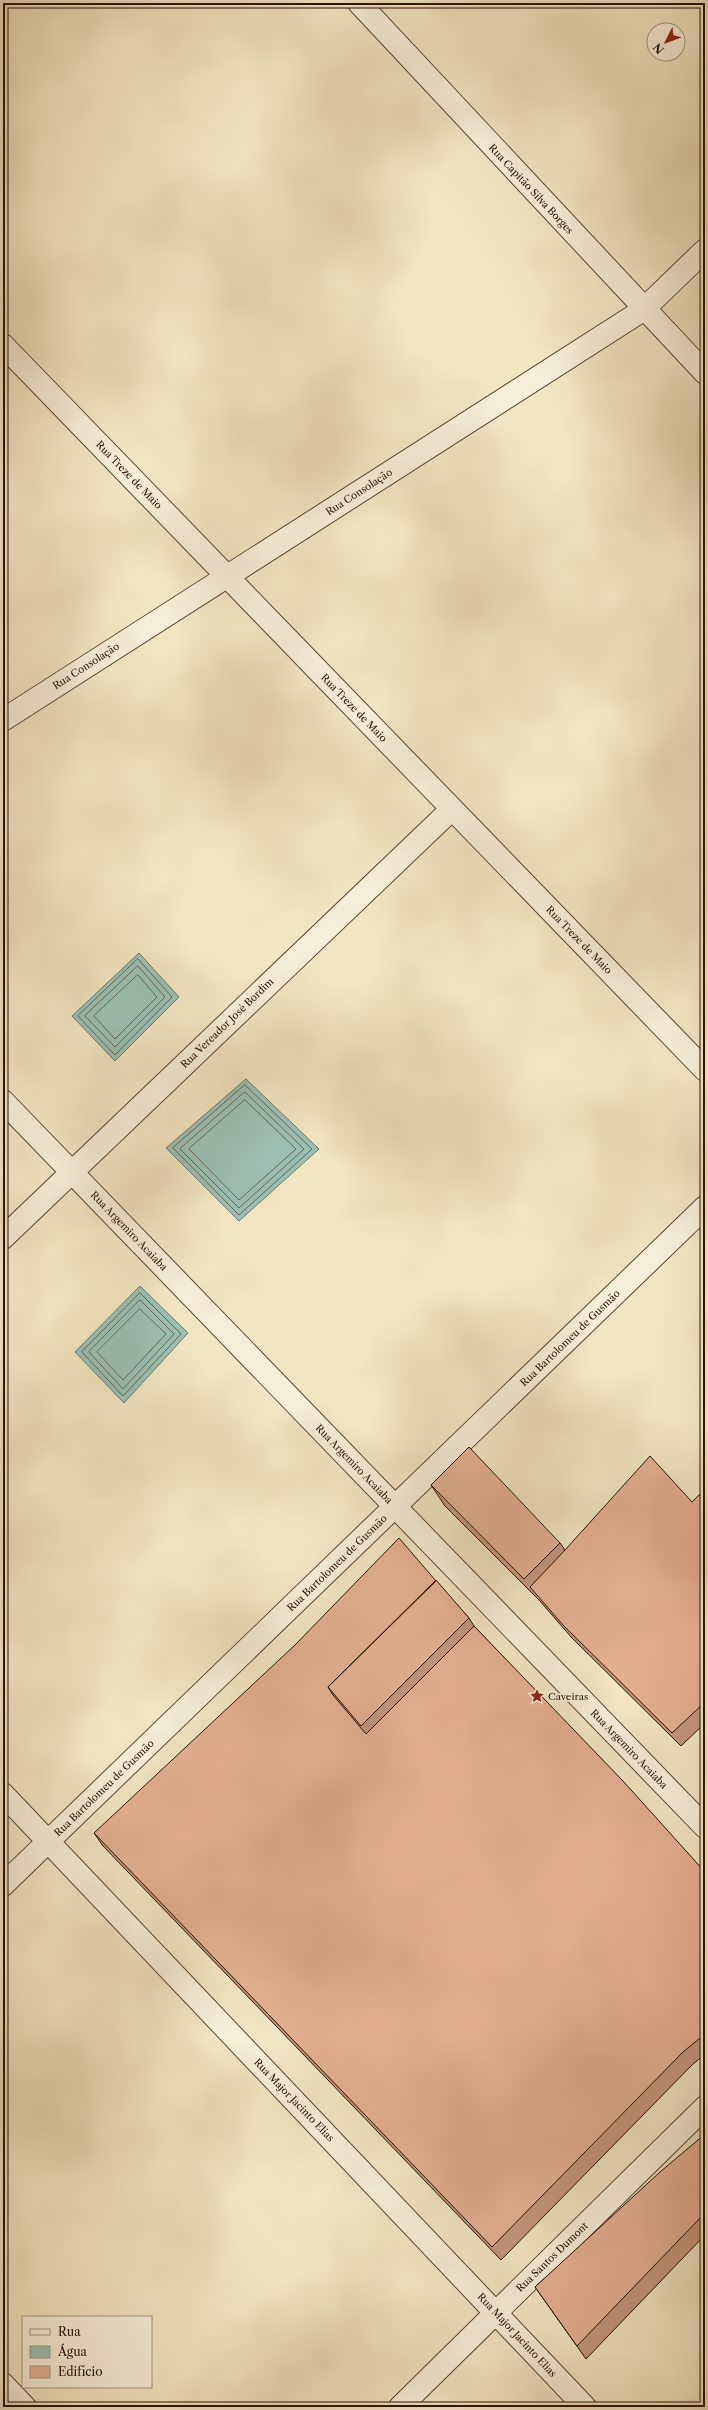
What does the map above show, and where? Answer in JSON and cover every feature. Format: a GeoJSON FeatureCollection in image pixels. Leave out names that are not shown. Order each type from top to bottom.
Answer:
{"type":"FeatureCollection","features":[{"type":"Feature","properties":{"kind":"street","name":"Rua Capitão Silva Borges"},"geometry":{"type":"LineString","coordinates":[[359,3],[644,310],[705,373]]}},
{"type":"Feature","properties":{"kind":"street","name":"Rua Consolação"},"geometry":{"type":"LineString","coordinates":[[3,720],[644,310],[705,250]]}},
{"type":"Feature","properties":{"kind":"street","name":"Rua Treze de Maio"},"geometry":{"type":"LineString","coordinates":[[3,345],[705,1070]]}},
{"type":"Feature","properties":{"kind":"street","name":"Rua Vereador José Bordim"},"geometry":{"type":"LineString","coordinates":[[3,1238],[452,809]]}},
{"type":"Feature","properties":{"kind":"street","name":"Rua Argemiro Acaiaba"},"geometry":{"type":"LineString","coordinates":[[3,1101],[705,1827]]}},
{"type":"Feature","properties":{"kind":"street","name":"Rua Bartolomeu de Gusmão"},"geometry":{"type":"LineString","coordinates":[[3,1885],[705,1207]]}},
{"type":"Feature","properties":{"kind":"street","name":"Rua Major Jacinto Elias"},"geometry":{"type":"LineString","coordinates":[[3,1794],[585,2407]]}},
{"type":"Feature","properties":{"kind":"street","name":"Rua Santos Dumont"},"geometry":{"type":"LineString","coordinates":[[400,2407],[705,2107]]}},
{"type":"Feature","properties":{"kind":"street"},"geometry":{"type":"LineString","coordinates":[[3,2384],[25,2407]]}},
{"type":"Feature","properties":{"kind":"water"},"geometry":{"type":"Polygon","coordinates":[[[139,953],[179,997],[115,1061],[72,1016],[139,953]]]}},
{"type":"Feature","properties":{"kind":"water"},"geometry":{"type":"Polygon","coordinates":[[[246,1079],[319,1149],[239,1221],[166,1148],[246,1079]]]}},
{"type":"Feature","properties":{"kind":"water"},"geometry":{"type":"Polygon","coordinates":[[[140,1286],[188,1333],[124,1403],[75,1352],[140,1286]]]}},
{"type":"Feature","properties":{"kind":"building"},"geometry":{"type":"Polygon","coordinates":[[[469,1447],[560,1543],[524,1579],[431,1485],[469,1447]]]}},
{"type":"Feature","properties":{"kind":"building"},"geometry":{"type":"Polygon","coordinates":[[[650,1456],[692,1502],[705,1489],[705,1702],[672,1733],[563,1625],[530,1587],[650,1456]]]}},
{"type":"Feature","properties":{"kind":"building"},"geometry":{"type":"Polygon","coordinates":[[[399,1538],[436,1581],[328,1687],[366,1734],[474,1626],[623,1781],[705,1872],[705,2034],[683,2052],[492,2247],[94,1833],[295,1645],[399,1538]]]}},
{"type":"Feature","properties":{"kind":"building"},"geometry":{"type":"Polygon","coordinates":[[[436,1580],[469,1618],[361,1726],[328,1687],[436,1580]]]}},
{"type":"Feature","properties":{"kind":"building"},"geometry":{"type":"Polygon","coordinates":[[[705,2134],[705,2218],[703,2215],[577,2346],[535,2287],[660,2172],[705,2134]]]}},
{"type":"Feature","properties":{"kind":"place","name":"Caveiras"},"geometry":{"type":"Point","coordinates":[537,1696]}}]}
